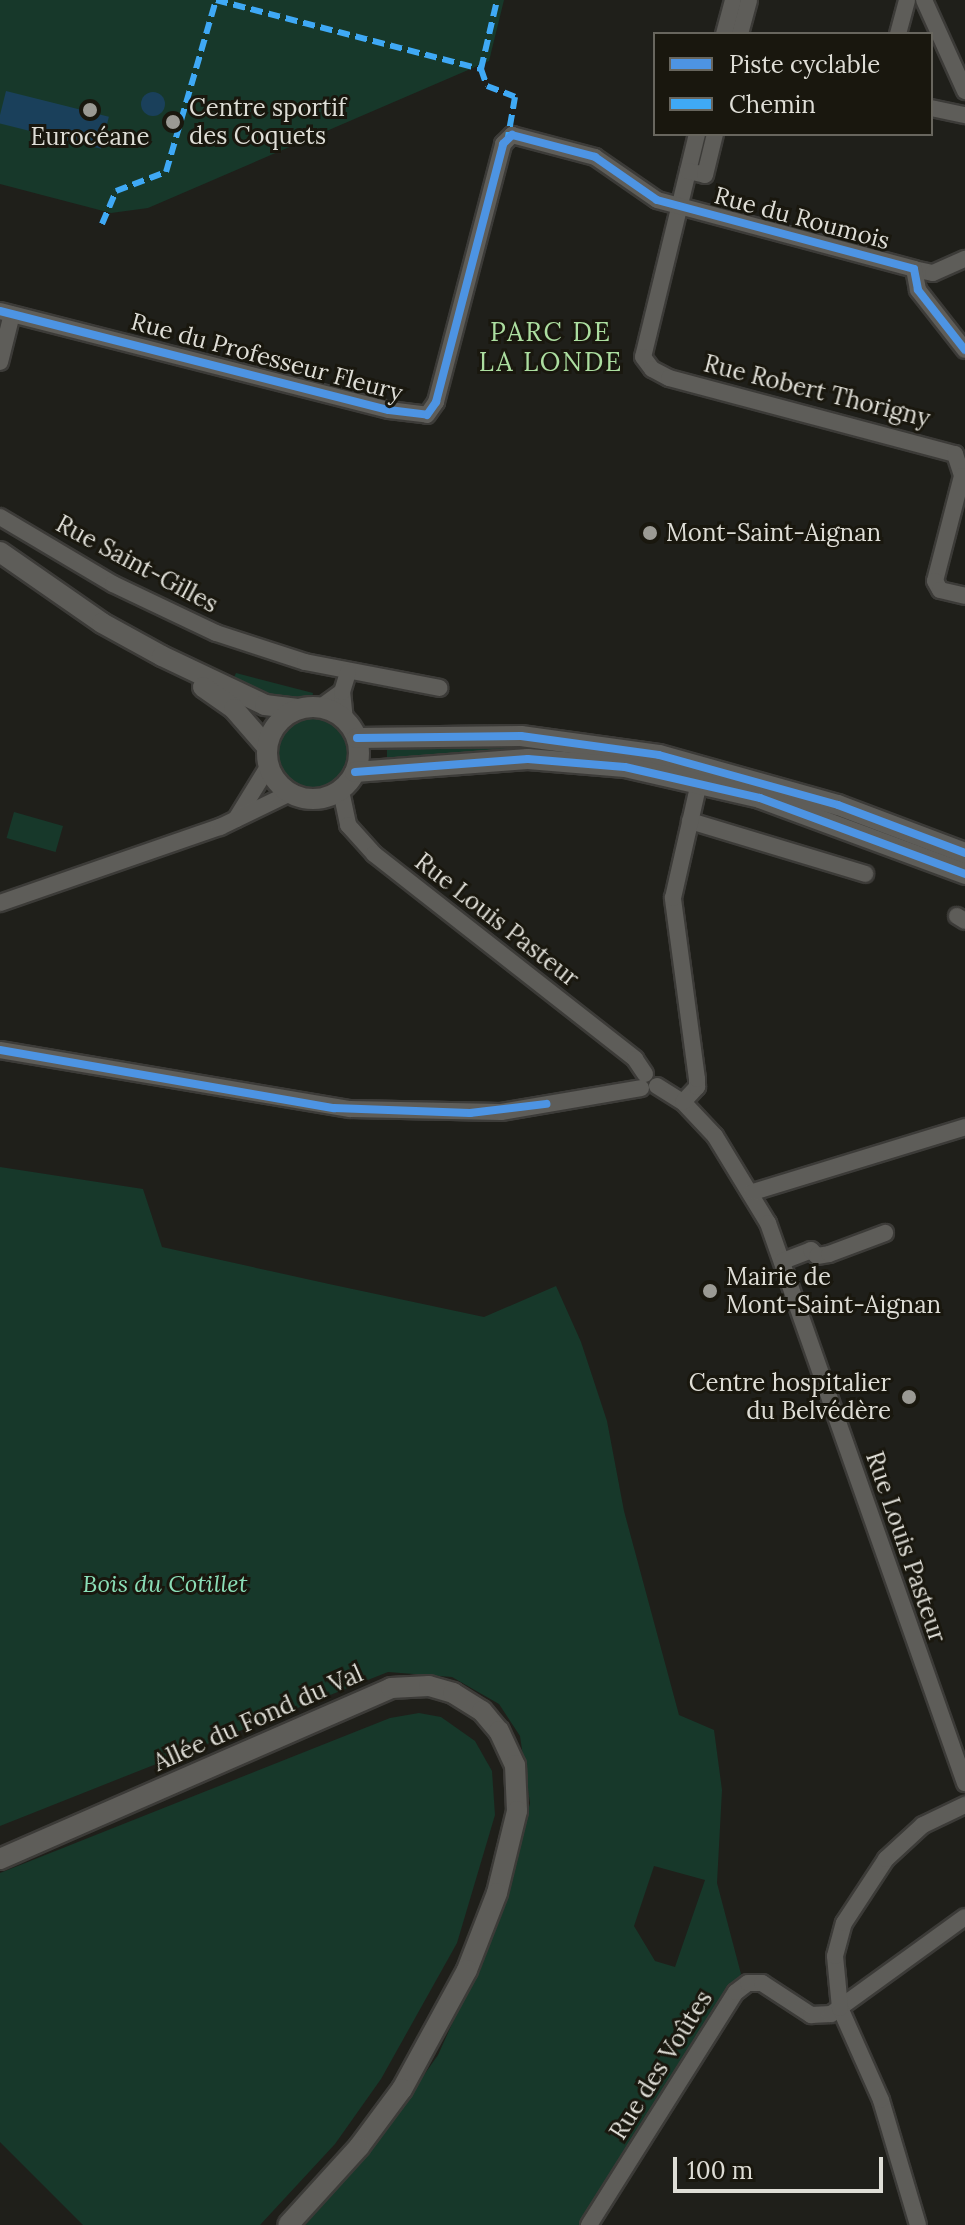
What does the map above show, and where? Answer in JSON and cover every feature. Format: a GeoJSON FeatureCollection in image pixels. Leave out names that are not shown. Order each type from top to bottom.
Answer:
{"type":"FeatureCollection","features":[{"type":"Feature","properties":{"kind":"street"},"geometry":{"type":"LineString","coordinates":[[725,32],[733,0]]}},
{"type":"Feature","properties":{"kind":"street"},"geometry":{"type":"LineString","coordinates":[[741,32],[749,0]]}},
{"type":"Feature","properties":{"kind":"street"},"geometry":{"type":"LineString","coordinates":[[899,32],[907,0]]}},
{"type":"Feature","properties":{"kind":"street"},"geometry":{"type":"LineString","coordinates":[[924,0],[965,91]]}},
{"type":"Feature","properties":{"kind":"street"},"geometry":{"type":"LineString","coordinates":[[933,108],[965,115]]}},
{"type":"Feature","properties":{"kind":"street"},"geometry":{"type":"LineString","coordinates":[[678,204],[697,136]]}},
{"type":"Feature","properties":{"kind":"street"},"geometry":{"type":"LineString","coordinates":[[688,171],[705,175],[715,136]]}},
{"type":"Feature","properties":{"kind":"street","name":"Rue du Roumois"},"geometry":{"type":"LineString","coordinates":[[508,137],[595,157],[651,197],[914,269],[918,290],[965,350]]}},
{"type":"Feature","properties":{"kind":"street","name":"Rue du Professeur Fleury"},"geometry":{"type":"LineString","coordinates":[[6,312],[402,414],[427,415],[436,402],[508,137]]}},
{"type":"Feature","properties":{"kind":"street","name":"Rue Robert Thorigny"},"geometry":{"type":"LineString","coordinates":[[678,204],[644,338],[647,363],[669,378],[955,454],[962,476],[935,581],[940,590],[965,596]]}},
{"type":"Feature","properties":{"kind":"street"},"geometry":{"type":"LineString","coordinates":[[914,269],[933,273],[965,259]]}},
{"type":"Feature","properties":{"kind":"street"},"geometry":{"type":"LineString","coordinates":[[0,362],[6,312]]}},
{"type":"Feature","properties":{"kind":"street","name":"Rue Saint-Gilles"},"geometry":{"type":"LineString","coordinates":[[0,517],[113,584],[216,633],[348,672],[440,688]]}},
{"type":"Feature","properties":{"kind":"street"},"geometry":{"type":"LineString","coordinates":[[0,552],[102,623],[255,701],[298,709],[321,707],[342,692]]}},
{"type":"Feature","properties":{"kind":"street"},"geometry":{"type":"LineString","coordinates":[[162,656],[234,709],[290,793]]}},
{"type":"Feature","properties":{"kind":"street"},"geometry":{"type":"LineString","coordinates":[[0,903],[235,820],[290,793],[316,799],[341,791],[355,772],[357,738],[345,720],[342,692],[348,672]]}},
{"type":"Feature","properties":{"kind":"street"},"geometry":{"type":"LineString","coordinates":[[321,707],[345,720]]}},
{"type":"Feature","properties":{"kind":"street"},"geometry":{"type":"LineString","coordinates":[[235,820],[268,757],[277,724],[298,709]]}},
{"type":"Feature","properties":{"kind":"street"},"geometry":{"type":"LineString","coordinates":[[357,738],[521,736],[838,805],[965,853]]}},
{"type":"Feature","properties":{"kind":"street"},"geometry":{"type":"LineString","coordinates":[[355,772],[561,760],[701,774],[965,874]]}},
{"type":"Feature","properties":{"kind":"street"},"geometry":{"type":"LineString","coordinates":[[683,1102],[697,1087],[697,1079],[673,898],[701,774]]}},
{"type":"Feature","properties":{"kind":"street","name":"Rue Louis Pasteur"},"geometry":{"type":"LineString","coordinates":[[341,791],[348,825],[374,854],[635,1059],[648,1083],[683,1102],[728,1152],[753,1192],[783,1261],[965,1783]]}},
{"type":"Feature","properties":{"kind":"street"},"geometry":{"type":"LineString","coordinates":[[690,821],[865,874]]}},
{"type":"Feature","properties":{"kind":"street"},"geometry":{"type":"LineString","coordinates":[[0,1050],[350,1109],[501,1112],[648,1083]]}},
{"type":"Feature","properties":{"kind":"street"},"geometry":{"type":"LineString","coordinates":[[753,1192],[965,1127]]}},
{"type":"Feature","properties":{"kind":"street"},"geometry":{"type":"LineString","coordinates":[[783,1261],[811,1250],[817,1256],[829,1254],[885,1233]]}},
{"type":"Feature","properties":{"kind":"street","name":"Allée du Fond du Val"},"geometry":{"type":"LineString","coordinates":[[0,1859],[391,1688],[429,1686],[453,1693],[482,1711],[499,1731],[515,1765],[517,1811],[497,1893],[467,1970],[402,2089],[359,2147],[288,2225]]}},
{"type":"Feature","properties":{"kind":"street"},"geometry":{"type":"LineString","coordinates":[[918,2225],[881,2100],[840,2008],[835,1956],[852,1910],[899,1844],[923,1825],[965,1805]]}},
{"type":"Feature","properties":{"kind":"street"},"geometry":{"type":"LineString","coordinates":[[840,2008],[965,1917]]}},
{"type":"Feature","properties":{"kind":"street","name":"Rue des Voûtes"},"geometry":{"type":"LineString","coordinates":[[589,2225],[736,1992],[748,1983],[762,1983],[811,2015],[823,2017],[840,2008]]}},
{"type":"Feature","properties":{"kind":"green space","name":"Centre sportif des Coquets"},"geometry":{"type":"Polygon","coordinates":[[[0,0],[504,0],[489,61],[148,208],[111,213],[0,184],[0,0]]]}},
{"type":"Feature","properties":{"kind":"green space"},"geometry":{"type":"Polygon","coordinates":[[[236,673],[313,693],[312,698],[282,704],[231,684],[236,673]]]}},
{"type":"Feature","properties":{"kind":"green space"},"geometry":{"type":"Polygon","coordinates":[[[312,714],[326,717],[339,725],[347,738],[350,752],[347,766],[339,779],[326,787],[312,790],[298,787],[285,779],[277,766],[274,752],[277,738],[285,725],[298,717],[312,714]]]}},
{"type":"Feature","properties":{"kind":"green space"},"geometry":{"type":"Polygon","coordinates":[[[449,741],[581,750],[387,759],[387,746],[449,741]]]}},
{"type":"Feature","properties":{"kind":"green space"},"geometry":{"type":"Polygon","coordinates":[[[14,812],[63,826],[56,852],[7,838],[14,812]]]}},
{"type":"Feature","properties":{"kind":"green space","name":"Bois du Cotillet"},"geometry":{"type":"Polygon","coordinates":[[[0,1167],[143,1189],[162,1247],[329,1284],[484,1317],[556,1286],[581,1342],[607,1421],[624,1511],[679,1715],[714,1730],[722,1790],[717,1883],[741,1974],[583,2225],[305,2225],[372,2149],[438,2055],[504,1908],[530,1803],[520,1736],[499,1704],[452,1677],[388,1672],[0,1826],[0,1167]],[[654,1866],[634,1926],[655,1961],[675,1967],[705,1880],[654,1866]]]}},
{"type":"Feature","properties":{"kind":"green space"},"geometry":{"type":"Polygon","coordinates":[[[419,1713],[441,1717],[475,1741],[492,1771],[495,1815],[457,1943],[381,2079],[335,2144],[260,2225],[83,2225],[0,2142],[0,1873],[390,1718],[419,1713]]]}},
{"type":"Feature","properties":{"kind":"water"},"geometry":{"type":"Polygon","coordinates":[[[6,91],[109,117],[101,149],[0,124],[6,91]]]}},
{"type":"Feature","properties":{"kind":"water"},"geometry":{"type":"Polygon","coordinates":[[[153,92],[164,99],[165,104],[158,115],[153,116],[142,109],[141,104],[148,93],[153,92]]]}},
{"type":"Feature","properties":{"kind":"marked path"},"geometry":{"type":"LineString","coordinates":[[216,0],[481,69],[497,0]]}},
{"type":"Feature","properties":{"kind":"marked path"},"geometry":{"type":"LineString","coordinates":[[102,224],[116,191],[166,172],[216,0]]}},
{"type":"Feature","properties":{"kind":"marked path"},"geometry":{"type":"LineString","coordinates":[[481,69],[487,86],[515,97],[508,137]]}},
{"type":"Feature","properties":{"kind":"cycle path"},"geometry":{"type":"LineString","coordinates":[[0,311],[389,410],[427,415],[436,402],[503,144],[512,135],[595,157],[657,200],[914,269],[918,290],[965,350]]}},
{"type":"Feature","properties":{"kind":"cycle path"},"geometry":{"type":"LineString","coordinates":[[357,738],[521,736],[659,755],[838,805],[965,853]]}},
{"type":"Feature","properties":{"kind":"cycle path"},"geometry":{"type":"LineString","coordinates":[[355,772],[528,759],[625,767],[760,798],[965,874]]}},
{"type":"Feature","properties":{"kind":"cycle path"},"geometry":{"type":"LineString","coordinates":[[0,1050],[334,1108],[470,1113],[546,1104]]}},
{"type":"Feature","properties":{"kind":"place","name":"Eurocéane"},"geometry":{"type":"Point","coordinates":[90,110]}},
{"type":"Feature","properties":{"kind":"place","name":"Centre sportif des Coquets"},"geometry":{"type":"Point","coordinates":[173,122]}},
{"type":"Feature","properties":{"kind":"place","name":"Mont-Saint-Aignan"},"geometry":{"type":"Point","coordinates":[650,533]}},
{"type":"Feature","properties":{"kind":"place","name":"Mairie de Mont-Saint-Aignan"},"geometry":{"type":"Point","coordinates":[710,1291]}},
{"type":"Feature","properties":{"kind":"place","name":"Centre hospitalier du Belvédère"},"geometry":{"type":"Point","coordinates":[909,1397]}},
{"type":"Feature","properties":{"kind":"district","name":"PARC DE LA LONDE"},"geometry":{"type":"Point","coordinates":[551,347]}}]}
